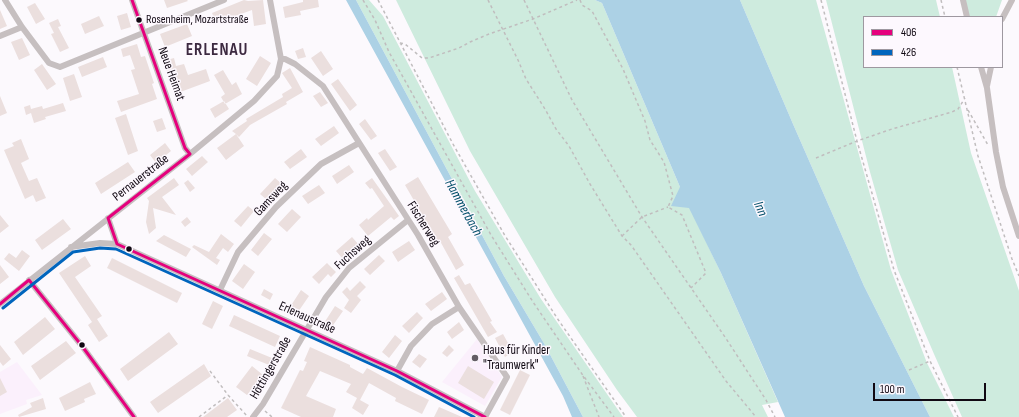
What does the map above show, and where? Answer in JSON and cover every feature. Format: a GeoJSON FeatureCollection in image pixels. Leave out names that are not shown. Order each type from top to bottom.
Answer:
{"type":"FeatureCollection","features":[{"type":"Feature","properties":{"kind":"street"},"geometry":{"type":"LineString","coordinates":[[5,0],[22,27],[49,62],[60,67],[224,0]]}},
{"type":"Feature","properties":{"kind":"street","name":"Neue Heimat"},"geometry":{"type":"LineString","coordinates":[[132,0],[186,148],[190,154]]}},
{"type":"Feature","properties":{"kind":"street"},"geometry":{"type":"LineString","coordinates":[[270,0],[281,59]]}},
{"type":"Feature","properties":{"kind":"street"},"geometry":{"type":"LineString","coordinates":[[963,0],[967,16]]}},
{"type":"Feature","properties":{"kind":"street"},"geometry":{"type":"LineString","coordinates":[[1003,18],[1012,0]]}},
{"type":"Feature","properties":{"kind":"street"},"geometry":{"type":"LineString","coordinates":[[0,36],[22,27]]}},
{"type":"Feature","properties":{"kind":"street","name":"Fischerweg"},"geometry":{"type":"LineString","coordinates":[[281,59],[285,59],[296,64],[323,86],[418,234],[459,307],[507,377],[485,417]]}},
{"type":"Feature","properties":{"kind":"street","name":"Pernauerstraße"},"geometry":{"type":"LineString","coordinates":[[0,304],[190,154],[254,101],[277,76],[281,59]]}},
{"type":"Feature","properties":{"kind":"street"},"geometry":{"type":"LineString","coordinates":[[981,68],[987,88],[996,152],[1003,187],[1019,236]]}},
{"type":"Feature","properties":{"kind":"street"},"geometry":{"type":"LineString","coordinates":[[987,88],[991,68]]}},
{"type":"Feature","properties":{"kind":"street","name":"Gamsweg"},"geometry":{"type":"LineString","coordinates":[[220,290],[238,252],[276,207],[321,164],[359,143]]}},
{"type":"Feature","properties":{"kind":"street"},"geometry":{"type":"LineString","coordinates":[[108,218],[117,244]]}},
{"type":"Feature","properties":{"kind":"street","name":"Fuchsweg"},"geometry":{"type":"LineString","coordinates":[[306,329],[326,297],[349,268],[408,220]]}},
{"type":"Feature","properties":{"kind":"street","name":"Erlenaustraße"},"geometry":{"type":"LineString","coordinates":[[71,247],[100,242],[117,244],[397,371],[485,417]]}},
{"type":"Feature","properties":{"kind":"street"},"geometry":{"type":"LineString","coordinates":[[29,280],[82,346],[134,417]]}},
{"type":"Feature","properties":{"kind":"street"},"geometry":{"type":"LineString","coordinates":[[397,371],[411,346],[432,324],[459,307]]}},
{"type":"Feature","properties":{"kind":"street","name":"Höttingerstraße"},"geometry":{"type":"LineString","coordinates":[[253,417],[306,329]]}},
{"type":"Feature","properties":{"kind":"path"},"geometry":{"type":"LineString","coordinates":[[363,0],[375,20],[389,52],[491,235],[533,302],[582,374],[614,417]]}},
{"type":"Feature","properties":{"kind":"path"},"geometry":{"type":"LineString","coordinates":[[378,0],[450,137],[504,234],[557,318],[626,417]]}},
{"type":"Feature","properties":{"kind":"path"},"geometry":{"type":"LineString","coordinates":[[488,0],[526,79],[556,129],[569,146],[622,236],[635,251],[726,380],[756,417]]}},
{"type":"Feature","properties":{"kind":"path"},"geometry":{"type":"LineString","coordinates":[[524,0],[572,100],[642,217],[766,400],[774,417]]}},
{"type":"Feature","properties":{"kind":"path"},"geometry":{"type":"LineString","coordinates":[[400,43],[405,44],[422,58],[429,58],[459,48],[470,42],[579,0],[582,5],[592,11],[623,69],[645,121],[650,140],[664,162],[673,196],[668,207],[642,217],[622,236]]}},
{"type":"Feature","properties":{"kind":"path"},"geometry":{"type":"LineString","coordinates":[[820,0],[857,141],[894,270],[930,361],[958,417]]}},
{"type":"Feature","properties":{"kind":"path"},"geometry":{"type":"LineString","coordinates":[[941,0],[945,16]]}},
{"type":"Feature","properties":{"kind":"path"},"geometry":{"type":"LineString","coordinates":[[957,68],[978,156],[1019,276]]}},
{"type":"Feature","properties":{"kind":"path"},"geometry":{"type":"LineString","coordinates":[[816,158],[857,141],[892,129],[952,112],[958,109],[965,98]]}},
{"type":"Feature","properties":{"kind":"path"},"geometry":{"type":"LineString","coordinates":[[967,108],[971,112],[988,144],[996,152]]}},
{"type":"Feature","properties":{"kind":"path"},"geometry":{"type":"LineString","coordinates":[[668,207],[682,215],[706,273],[691,288]]}},
{"type":"Feature","properties":{"kind":"path"},"geometry":{"type":"LineString","coordinates":[[909,370],[930,361]]}},
{"type":"Feature","properties":{"kind":"path"},"geometry":{"type":"LineString","coordinates":[[210,371],[247,417]]}},
{"type":"Feature","properties":{"kind":"path"},"geometry":{"type":"LineString","coordinates":[[582,374],[599,417]]}},
{"type":"Feature","properties":{"kind":"path"},"geometry":{"type":"LineString","coordinates":[[199,417],[228,395]]}},
{"type":"Feature","properties":{"kind":"path"},"geometry":{"type":"LineString","coordinates":[[261,406],[272,417]]}},
{"type":"Feature","properties":{"kind":"shaded area","name":"Haus für Kinder \"Traumwerk\""},"geometry":{"type":"Polygon","coordinates":[[[477,339],[502,377],[485,406],[442,382],[477,339]]]}},
{"type":"Feature","properties":{"kind":"shaded area"},"geometry":{"type":"Polygon","coordinates":[[[17,362],[42,395],[26,400],[27,404],[0,414],[0,372],[17,362]]]}},
{"type":"Feature","properties":{"kind":"green space"},"geometry":{"type":"Polygon","coordinates":[[[356,0],[369,0],[383,16],[475,191],[541,299],[623,417],[583,417],[545,345],[504,276],[356,0]]]}},
{"type":"Feature","properties":{"kind":"green space"},"geometry":{"type":"Polygon","coordinates":[[[396,0],[595,0],[602,3],[680,187],[721,273],[778,402],[762,405],[768,417],[637,417],[617,390],[555,297],[470,151],[396,0]]]}},
{"type":"Feature","properties":{"kind":"green space"},"geometry":{"type":"Polygon","coordinates":[[[740,0],[816,0],[891,270],[927,363],[954,417],[930,417],[864,286],[740,0]]]}},
{"type":"Feature","properties":{"kind":"green space"},"geometry":{"type":"Polygon","coordinates":[[[826,0],[936,0],[940,16],[863,16],[863,68],[952,68],[971,153],[1019,291],[1019,417],[962,417],[898,270],[870,172],[826,0]]]}},
{"type":"Feature","properties":{"kind":"green space"},"geometry":{"type":"Polygon","coordinates":[[[964,0],[1002,0],[996,16],[968,16],[964,0]]]}},
{"type":"Feature","properties":{"kind":"water","name":"Hammerbach"},"geometry":{"type":"Polygon","coordinates":[[[346,0],[356,0],[504,276],[545,345],[583,417],[572,417],[563,396],[346,0]]]}},
{"type":"Feature","properties":{"kind":"water","name":"Inn"},"geometry":{"type":"Polygon","coordinates":[[[595,0],[740,0],[864,286],[930,417],[785,417],[721,273],[689,208],[671,206],[680,187],[602,3],[595,0]]]}},
{"type":"Feature","properties":{"kind":"building"},"geometry":{"type":"Polygon","coordinates":[[[164,0],[187,0],[188,1],[167,8],[164,0]]]}},
{"type":"Feature","properties":{"kind":"building"},"geometry":{"type":"Polygon","coordinates":[[[244,0],[263,0],[266,24],[254,26],[252,10],[216,23],[212,13],[244,0]]]}},
{"type":"Feature","properties":{"kind":"building"},"geometry":{"type":"Polygon","coordinates":[[[303,0],[318,0],[319,7],[300,11],[301,15],[285,18],[283,7],[303,2],[303,0]]]}},
{"type":"Feature","properties":{"kind":"building"},"geometry":{"type":"Polygon","coordinates":[[[35,3],[45,19],[36,24],[27,7],[35,3]]]}},
{"type":"Feature","properties":{"kind":"building"},"geometry":{"type":"Polygon","coordinates":[[[0,10],[7,26],[0,29],[0,10]]]}},
{"type":"Feature","properties":{"kind":"building"},"geometry":{"type":"Polygon","coordinates":[[[127,13],[131,27],[121,30],[117,16],[127,13]]]}},
{"type":"Feature","properties":{"kind":"building"},"geometry":{"type":"Polygon","coordinates":[[[99,16],[104,26],[85,34],[81,24],[99,16]]]}},
{"type":"Feature","properties":{"kind":"building"},"geometry":{"type":"Polygon","coordinates":[[[58,19],[61,26],[58,27],[69,48],[60,52],[51,34],[54,33],[49,23],[58,19]]]}},
{"type":"Feature","properties":{"kind":"building"},"geometry":{"type":"Polygon","coordinates":[[[187,24],[192,36],[165,47],[160,34],[187,24]]]}},
{"type":"Feature","properties":{"kind":"building"},"geometry":{"type":"Polygon","coordinates":[[[22,38],[30,55],[19,60],[11,42],[22,38]]]}},
{"type":"Feature","properties":{"kind":"building"},"geometry":{"type":"Polygon","coordinates":[[[137,44],[141,57],[145,56],[154,83],[152,84],[157,99],[121,112],[117,101],[139,94],[131,70],[135,69],[130,55],[123,57],[121,49],[137,44]]]}},
{"type":"Feature","properties":{"kind":"building"},"geometry":{"type":"Polygon","coordinates":[[[303,48],[306,57],[298,59],[295,51],[303,48]]]}},
{"type":"Feature","properties":{"kind":"building"},"geometry":{"type":"Polygon","coordinates":[[[321,51],[333,69],[323,76],[311,58],[321,51]]]}},
{"type":"Feature","properties":{"kind":"building"},"geometry":{"type":"Polygon","coordinates":[[[260,56],[271,63],[257,86],[246,79],[260,56]]]}},
{"type":"Feature","properties":{"kind":"building"},"geometry":{"type":"Polygon","coordinates":[[[103,57],[107,67],[82,77],[78,67],[103,57]]]}},
{"type":"Feature","properties":{"kind":"building"},"geometry":{"type":"Polygon","coordinates":[[[174,58],[176,66],[184,64],[188,75],[206,69],[210,81],[175,94],[163,61],[174,58]]]}},
{"type":"Feature","properties":{"kind":"building"},"geometry":{"type":"Polygon","coordinates":[[[42,64],[56,84],[47,90],[34,70],[42,64]]]}},
{"type":"Feature","properties":{"kind":"building"},"geometry":{"type":"Polygon","coordinates":[[[290,68],[303,92],[286,102],[287,104],[250,125],[239,137],[232,131],[247,121],[246,119],[283,97],[282,94],[292,88],[282,73],[290,68]]]}},
{"type":"Feature","properties":{"kind":"building"},"geometry":{"type":"Polygon","coordinates":[[[223,70],[232,85],[236,82],[242,94],[225,104],[221,97],[225,94],[214,75],[223,70]]]}},
{"type":"Feature","properties":{"kind":"building"},"geometry":{"type":"Polygon","coordinates":[[[74,74],[82,97],[70,101],[63,78],[74,74]]]}},
{"type":"Feature","properties":{"kind":"building"},"geometry":{"type":"Polygon","coordinates":[[[338,79],[357,105],[350,111],[331,84],[338,79]]]}},
{"type":"Feature","properties":{"kind":"building"},"geometry":{"type":"Polygon","coordinates":[[[320,92],[328,103],[321,107],[313,96],[320,92]]]}},
{"type":"Feature","properties":{"kind":"building"},"geometry":{"type":"Polygon","coordinates":[[[0,96],[7,113],[0,116],[0,96]]]}},
{"type":"Feature","properties":{"kind":"building"},"geometry":{"type":"Polygon","coordinates":[[[224,101],[229,109],[215,118],[210,109],[224,101]]]}},
{"type":"Feature","properties":{"kind":"building"},"geometry":{"type":"Polygon","coordinates":[[[63,103],[66,111],[45,117],[46,119],[34,123],[31,113],[26,115],[24,107],[30,105],[31,109],[42,106],[43,109],[63,103]]]}},
{"type":"Feature","properties":{"kind":"building"},"geometry":{"type":"Polygon","coordinates":[[[126,114],[138,151],[128,155],[115,118],[126,114]]]}},
{"type":"Feature","properties":{"kind":"building"},"geometry":{"type":"Polygon","coordinates":[[[162,118],[166,129],[157,132],[153,121],[162,118]]]}},
{"type":"Feature","properties":{"kind":"building"},"geometry":{"type":"Polygon","coordinates":[[[365,119],[377,136],[371,140],[359,124],[365,119]]]}},
{"type":"Feature","properties":{"kind":"building"},"geometry":{"type":"Polygon","coordinates":[[[334,126],[339,133],[321,146],[315,139],[334,126]]]}},
{"type":"Feature","properties":{"kind":"building"},"geometry":{"type":"Polygon","coordinates":[[[236,134],[244,146],[226,160],[217,148],[236,134]]]}},
{"type":"Feature","properties":{"kind":"building"},"geometry":{"type":"Polygon","coordinates":[[[21,139],[29,159],[21,163],[29,181],[37,178],[46,198],[36,202],[33,195],[25,199],[4,150],[14,146],[12,143],[21,139]]]}},
{"type":"Feature","properties":{"kind":"building"},"geometry":{"type":"Polygon","coordinates":[[[165,143],[171,151],[156,163],[150,155],[165,143]]]}},
{"type":"Feature","properties":{"kind":"building"},"geometry":{"type":"Polygon","coordinates":[[[301,149],[307,157],[290,169],[284,162],[301,149]]]}},
{"type":"Feature","properties":{"kind":"building"},"geometry":{"type":"Polygon","coordinates":[[[385,149],[397,167],[390,171],[378,153],[385,149]]]}},
{"type":"Feature","properties":{"kind":"building"},"geometry":{"type":"Polygon","coordinates":[[[202,156],[208,162],[192,176],[186,169],[202,156]]]}},
{"type":"Feature","properties":{"kind":"building"},"geometry":{"type":"Polygon","coordinates":[[[128,162],[135,172],[101,194],[95,183],[128,162]]]}},
{"type":"Feature","properties":{"kind":"building"},"geometry":{"type":"Polygon","coordinates":[[[349,165],[354,172],[337,184],[332,176],[349,165]]]}},
{"type":"Feature","properties":{"kind":"building"},"geometry":{"type":"Polygon","coordinates":[[[418,177],[452,234],[448,237],[464,265],[456,270],[440,241],[438,242],[405,185],[418,177]]]}},
{"type":"Feature","properties":{"kind":"building"},"geometry":{"type":"Polygon","coordinates":[[[174,178],[179,185],[162,197],[176,215],[153,208],[156,228],[149,234],[146,222],[149,201],[147,198],[174,178]]]}},
{"type":"Feature","properties":{"kind":"building"},"geometry":{"type":"Polygon","coordinates":[[[275,178],[282,184],[267,200],[260,194],[275,178]]]}},
{"type":"Feature","properties":{"kind":"building"},"geometry":{"type":"Polygon","coordinates":[[[372,178],[399,216],[394,220],[391,217],[368,236],[359,225],[367,218],[368,220],[384,206],[372,188],[370,189],[365,183],[372,178]]]}},
{"type":"Feature","properties":{"kind":"building"},"geometry":{"type":"Polygon","coordinates":[[[188,180],[195,188],[190,192],[184,183],[188,180]]]}},
{"type":"Feature","properties":{"kind":"building"},"geometry":{"type":"Polygon","coordinates":[[[319,185],[325,193],[308,204],[302,196],[319,185]]]}},
{"type":"Feature","properties":{"kind":"building"},"geometry":{"type":"Polygon","coordinates":[[[248,206],[254,211],[241,227],[234,221],[248,206]]]}},
{"type":"Feature","properties":{"kind":"building"},"geometry":{"type":"Polygon","coordinates":[[[292,209],[301,217],[287,232],[278,224],[292,209]]]}},
{"type":"Feature","properties":{"kind":"building"},"geometry":{"type":"Polygon","coordinates":[[[0,215],[9,226],[0,233],[0,215]]]}},
{"type":"Feature","properties":{"kind":"building"},"geometry":{"type":"Polygon","coordinates":[[[187,217],[191,222],[185,227],[181,222],[187,217]]]}},
{"type":"Feature","properties":{"kind":"building"},"geometry":{"type":"Polygon","coordinates":[[[63,219],[71,229],[42,250],[35,240],[63,219]]]}},
{"type":"Feature","properties":{"kind":"building"},"geometry":{"type":"Polygon","coordinates":[[[264,233],[272,239],[258,256],[251,250],[264,233]]]}},
{"type":"Feature","properties":{"kind":"building"},"geometry":{"type":"Polygon","coordinates":[[[221,234],[234,244],[228,252],[223,248],[216,258],[220,260],[217,265],[192,247],[194,245],[209,252],[221,234]]]}},
{"type":"Feature","properties":{"kind":"building"},"geometry":{"type":"Polygon","coordinates":[[[164,235],[191,249],[186,257],[156,241],[164,235]]]}},
{"type":"Feature","properties":{"kind":"building"},"geometry":{"type":"Polygon","coordinates":[[[352,237],[359,245],[343,259],[336,251],[352,237]]]}},
{"type":"Feature","properties":{"kind":"building"},"geometry":{"type":"Polygon","coordinates":[[[409,241],[415,250],[398,262],[392,252],[409,241]]]}},
{"type":"Feature","properties":{"kind":"building"},"geometry":{"type":"Polygon","coordinates":[[[22,250],[30,256],[19,271],[4,259],[9,253],[16,258],[22,250]]]}},
{"type":"Feature","properties":{"kind":"building"},"geometry":{"type":"Polygon","coordinates":[[[379,255],[385,261],[370,275],[364,269],[379,255]]]}},
{"type":"Feature","properties":{"kind":"building"},"geometry":{"type":"Polygon","coordinates":[[[85,256],[91,266],[75,277],[102,316],[97,319],[108,336],[99,342],[88,325],[92,322],[59,273],[85,256]]]}},
{"type":"Feature","properties":{"kind":"building"},"geometry":{"type":"Polygon","coordinates":[[[112,258],[182,293],[177,303],[107,268],[112,258]]]}},
{"type":"Feature","properties":{"kind":"building"},"geometry":{"type":"Polygon","coordinates":[[[327,263],[336,272],[331,277],[328,274],[319,284],[312,277],[327,263]]]}},
{"type":"Feature","properties":{"kind":"building"},"geometry":{"type":"Polygon","coordinates":[[[244,264],[255,272],[243,289],[232,281],[244,264]]]}},
{"type":"Feature","properties":{"kind":"building"},"geometry":{"type":"Polygon","coordinates":[[[0,265],[9,277],[0,284],[0,265]]]}},
{"type":"Feature","properties":{"kind":"building"},"geometry":{"type":"Polygon","coordinates":[[[459,275],[465,285],[470,283],[492,321],[490,322],[497,332],[488,337],[454,278],[459,275]]]}},
{"type":"Feature","properties":{"kind":"building"},"geometry":{"type":"Polygon","coordinates":[[[360,281],[366,287],[357,296],[361,300],[351,313],[344,308],[349,300],[342,292],[347,287],[350,291],[360,281]]]}},
{"type":"Feature","properties":{"kind":"building"},"geometry":{"type":"Polygon","coordinates":[[[264,289],[273,294],[270,300],[261,295],[264,289]]]}},
{"type":"Feature","properties":{"kind":"building"},"geometry":{"type":"Polygon","coordinates":[[[301,290],[309,296],[298,312],[290,307],[301,290]]]}},
{"type":"Feature","properties":{"kind":"building"},"geometry":{"type":"Polygon","coordinates":[[[442,292],[447,299],[431,311],[425,304],[442,292]]]}},
{"type":"Feature","properties":{"kind":"building"},"geometry":{"type":"Polygon","coordinates":[[[213,301],[223,306],[212,329],[202,324],[213,301]]]}},
{"type":"Feature","properties":{"kind":"building"},"geometry":{"type":"Polygon","coordinates":[[[335,306],[343,311],[331,328],[324,323],[335,306]]]}},
{"type":"Feature","properties":{"kind":"building"},"geometry":{"type":"Polygon","coordinates":[[[417,312],[423,318],[409,333],[402,326],[417,312]]]}},
{"type":"Feature","properties":{"kind":"building"},"geometry":{"type":"Polygon","coordinates":[[[234,315],[280,336],[275,347],[229,326],[234,315]]]}},
{"type":"Feature","properties":{"kind":"building"},"geometry":{"type":"Polygon","coordinates":[[[45,317],[55,329],[23,355],[14,342],[45,317]]]}},
{"type":"Feature","properties":{"kind":"building"},"geometry":{"type":"Polygon","coordinates":[[[459,322],[464,330],[452,339],[447,332],[459,322]]]}},
{"type":"Feature","properties":{"kind":"building"},"geometry":{"type":"Polygon","coordinates":[[[169,332],[178,344],[128,381],[120,369],[169,332]]]}},
{"type":"Feature","properties":{"kind":"building"},"geometry":{"type":"Polygon","coordinates":[[[503,334],[513,352],[505,357],[495,338],[503,334]]]}},
{"type":"Feature","properties":{"kind":"building"},"geometry":{"type":"Polygon","coordinates":[[[395,335],[402,341],[389,358],[382,352],[395,335]]]}},
{"type":"Feature","properties":{"kind":"building"},"geometry":{"type":"Polygon","coordinates":[[[66,341],[76,353],[40,380],[31,366],[66,341]]]}},
{"type":"Feature","properties":{"kind":"building"},"geometry":{"type":"Polygon","coordinates":[[[0,345],[11,359],[3,366],[0,362],[0,345]]]}},
{"type":"Feature","properties":{"kind":"building"},"geometry":{"type":"Polygon","coordinates":[[[449,345],[454,350],[447,357],[442,353],[449,345]]]}},
{"type":"Feature","properties":{"kind":"building"},"geometry":{"type":"Polygon","coordinates":[[[310,347],[350,365],[350,367],[363,374],[367,368],[429,400],[422,414],[395,401],[396,398],[369,383],[360,400],[369,405],[363,415],[352,408],[357,398],[346,392],[351,384],[320,371],[306,396],[336,409],[333,417],[301,417],[281,408],[300,370],[303,371],[307,362],[304,361],[310,347]]]}},
{"type":"Feature","properties":{"kind":"building"},"geometry":{"type":"Polygon","coordinates":[[[250,349],[272,358],[269,365],[247,356],[250,349]]]}},
{"type":"Feature","properties":{"kind":"building"},"geometry":{"type":"Polygon","coordinates":[[[419,354],[427,359],[420,368],[412,362],[419,354]]]}},
{"type":"Feature","properties":{"kind":"building"},"geometry":{"type":"Polygon","coordinates":[[[204,364],[211,376],[158,413],[150,402],[204,364]]]}},
{"type":"Feature","properties":{"kind":"building"},"geometry":{"type":"Polygon","coordinates":[[[252,366],[263,375],[247,395],[236,387],[252,366]]]}},
{"type":"Feature","properties":{"kind":"building"},"geometry":{"type":"Polygon","coordinates":[[[468,366],[494,382],[484,399],[458,383],[468,366]]]}},
{"type":"Feature","properties":{"kind":"building"},"geometry":{"type":"Polygon","coordinates":[[[520,370],[530,375],[510,415],[500,410],[520,370]]]}},
{"type":"Feature","properties":{"kind":"building"},"geometry":{"type":"Polygon","coordinates":[[[0,378],[7,392],[0,396],[0,378]]]}},
{"type":"Feature","properties":{"kind":"building"},"geometry":{"type":"Polygon","coordinates":[[[90,382],[96,394],[84,399],[85,402],[65,411],[59,398],[90,382]]]}},
{"type":"Feature","properties":{"kind":"building"},"geometry":{"type":"Polygon","coordinates":[[[43,398],[46,409],[19,417],[18,415],[32,407],[30,403],[43,398]]]}},
{"type":"Feature","properties":{"kind":"building"},"geometry":{"type":"Polygon","coordinates":[[[228,398],[237,410],[227,417],[203,417],[228,398]]]}},
{"type":"Feature","properties":{"kind":"building"},"geometry":{"type":"Polygon","coordinates":[[[439,407],[462,417],[434,417],[439,407]]]}},
{"type":"Feature","properties":{"kind":"transit line","name":"406"},"geometry":{"type":"LineString","coordinates":[[132,0],[185,148],[190,154],[108,218],[117,244],[397,371],[485,417]]}},
{"type":"Feature","properties":{"kind":"transit line","name":"426"},"geometry":{"type":"LineString","coordinates":[[3,308],[73,252],[100,248],[116,249],[395,375],[474,417]]}},
{"type":"Feature","properties":{"kind":"transit line","name":"406"},"geometry":{"type":"LineString","coordinates":[[0,304],[29,280],[82,346],[134,417]]}},
{"type":"Feature","properties":{"kind":"place","name":"Rosenheim, Mozartstraße"},"geometry":{"type":"Point","coordinates":[139,20]}},
{"type":"Feature","properties":{"kind":"place","name":"Haus für Kinder \"Traumwerk\""},"geometry":{"type":"Point","coordinates":[475,358]}},
{"type":"Feature","properties":{"kind":"district","name":"ERLENAU"},"geometry":{"type":"Point","coordinates":[217,51]}}]}
